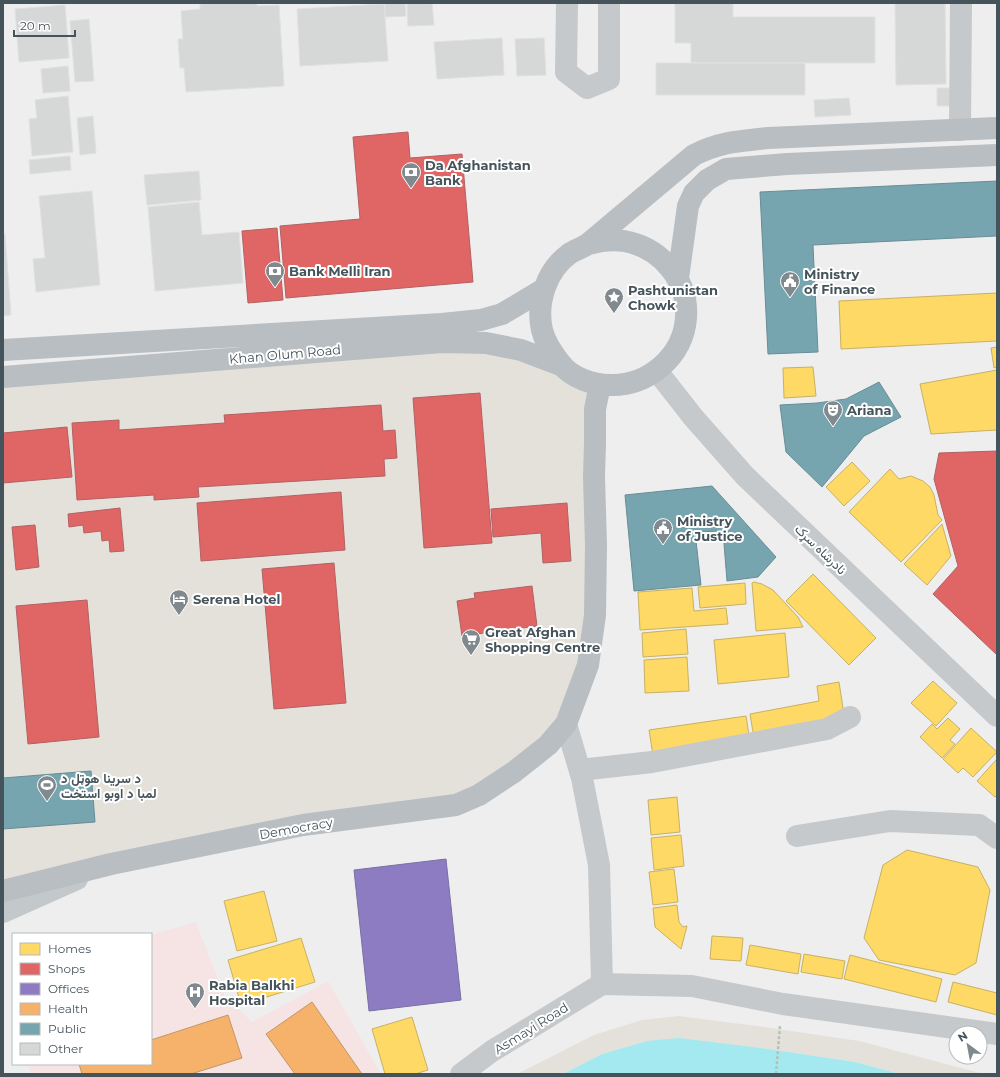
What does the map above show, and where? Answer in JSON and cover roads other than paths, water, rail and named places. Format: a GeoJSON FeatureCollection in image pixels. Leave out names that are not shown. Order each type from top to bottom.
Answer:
{"type":"FeatureCollection","features":[{"type":"Feature","properties":{"kind":"highway"},"geometry":{"type":"LineString","coordinates":[[588,244],[605,240],[622,240],[639,244],[654,252],[678,278],[685,297],[686,318],[682,338],[672,356],[657,371],[641,380],[621,385],[600,385],[580,378],[563,366],[550,350],[542,330],[540,310],[544,289],[554,270],[569,255],[588,244],[694,156],[709,148],[731,141],[997,128]]}},
{"type":"Feature","properties":{"kind":"highway"},"geometry":{"type":"LineString","coordinates":[[678,278],[688,206],[694,193],[707,180],[726,169],[787,164],[997,155]]}},
{"type":"Feature","properties":{"kind":"highway","name":"Khan Olum Road"},"geometry":{"type":"LineString","coordinates":[[3,350],[442,324],[481,320],[502,314],[544,289]]}},
{"type":"Feature","properties":{"kind":"highway","name":"Khan Olum Road"},"geometry":{"type":"LineString","coordinates":[[3,377],[442,342],[486,343],[521,350],[563,366]]}},
{"type":"Feature","properties":{"kind":"highway"},"geometry":{"type":"LineString","coordinates":[[566,724],[588,665],[595,615],[595,409],[600,385]]}},
{"type":"Feature","properties":{"kind":"highway","name":"Democracy"},"geometry":{"type":"LineString","coordinates":[[3,891],[110,864],[303,825],[456,805],[479,795],[514,772],[548,745],[566,724]]}},
{"type":"Feature","properties":{"kind":"main road"},"geometry":{"type":"LineString","coordinates":[[3,912],[110,864]]}},
{"type":"Feature","properties":{"kind":"street"},"geometry":{"type":"LineString","coordinates":[[567,3],[566,72],[587,88],[609,79],[609,3]]}},
{"type":"Feature","properties":{"kind":"street"},"geometry":{"type":"LineString","coordinates":[[960,130],[961,3]]}},
{"type":"Feature","properties":{"kind":"street","name":"نادرشاه سړک"},"geometry":{"type":"LineString","coordinates":[[657,371],[693,417],[745,476],[997,716]]}},
{"type":"Feature","properties":{"kind":"street"},"geometry":{"type":"LineString","coordinates":[[580,770],[652,762],[826,729],[850,717]]}},
{"type":"Feature","properties":{"kind":"street"},"geometry":{"type":"LineString","coordinates":[[566,724],[580,770],[599,865],[602,984],[692,986],[783,1004],[997,1034]]}},
{"type":"Feature","properties":{"kind":"street"},"geometry":{"type":"LineString","coordinates":[[797,836],[890,821],[979,825],[997,838]]}},
{"type":"Feature","properties":{"kind":"street","name":"Asmayi Road"},"geometry":{"type":"LineString","coordinates":[[461,1074],[492,1051],[602,984]]}},
{"type":"Feature","properties":{"kind":"water"},"geometry":{"type":"Polygon","coordinates":[[[679,1038],[855,1062],[900,1074],[563,1074],[602,1054],[647,1041],[679,1038]]]}},
{"type":"Feature","properties":{"kind":"place","name":"Da Afghanistan Bank"},"geometry":{"type":"Point","coordinates":[411,189]}},
{"type":"Feature","properties":{"kind":"place","name":"Bank Melli Iran"},"geometry":{"type":"Point","coordinates":[275,288]}},
{"type":"Feature","properties":{"kind":"place","name":"Ministry of Finance"},"geometry":{"type":"Point","coordinates":[790,298]}},
{"type":"Feature","properties":{"kind":"place","name":"Pashtunistan Chowk"},"geometry":{"type":"Point","coordinates":[614,314]}},
{"type":"Feature","properties":{"kind":"place","name":"Ariana"},"geometry":{"type":"Point","coordinates":[833,427]}},
{"type":"Feature","properties":{"kind":"place","name":"Ministry of Justice"},"geometry":{"type":"Point","coordinates":[663,545]}},
{"type":"Feature","properties":{"kind":"place","name":"Serena Hotel"},"geometry":{"type":"Point","coordinates":[179,616]}},
{"type":"Feature","properties":{"kind":"place","name":"Great Afghan Shopping Centre"},"geometry":{"type":"Point","coordinates":[471,656]}},
{"type":"Feature","properties":{"kind":"place","name":"د سرینا هوټل د لمبا د اوبو استخت"},"geometry":{"type":"Point","coordinates":[47,802]}},
{"type":"Feature","properties":{"kind":"place","name":"Rabia Balkhi Hospital"},"geometry":{"type":"Point","coordinates":[195,1009]}}]}
